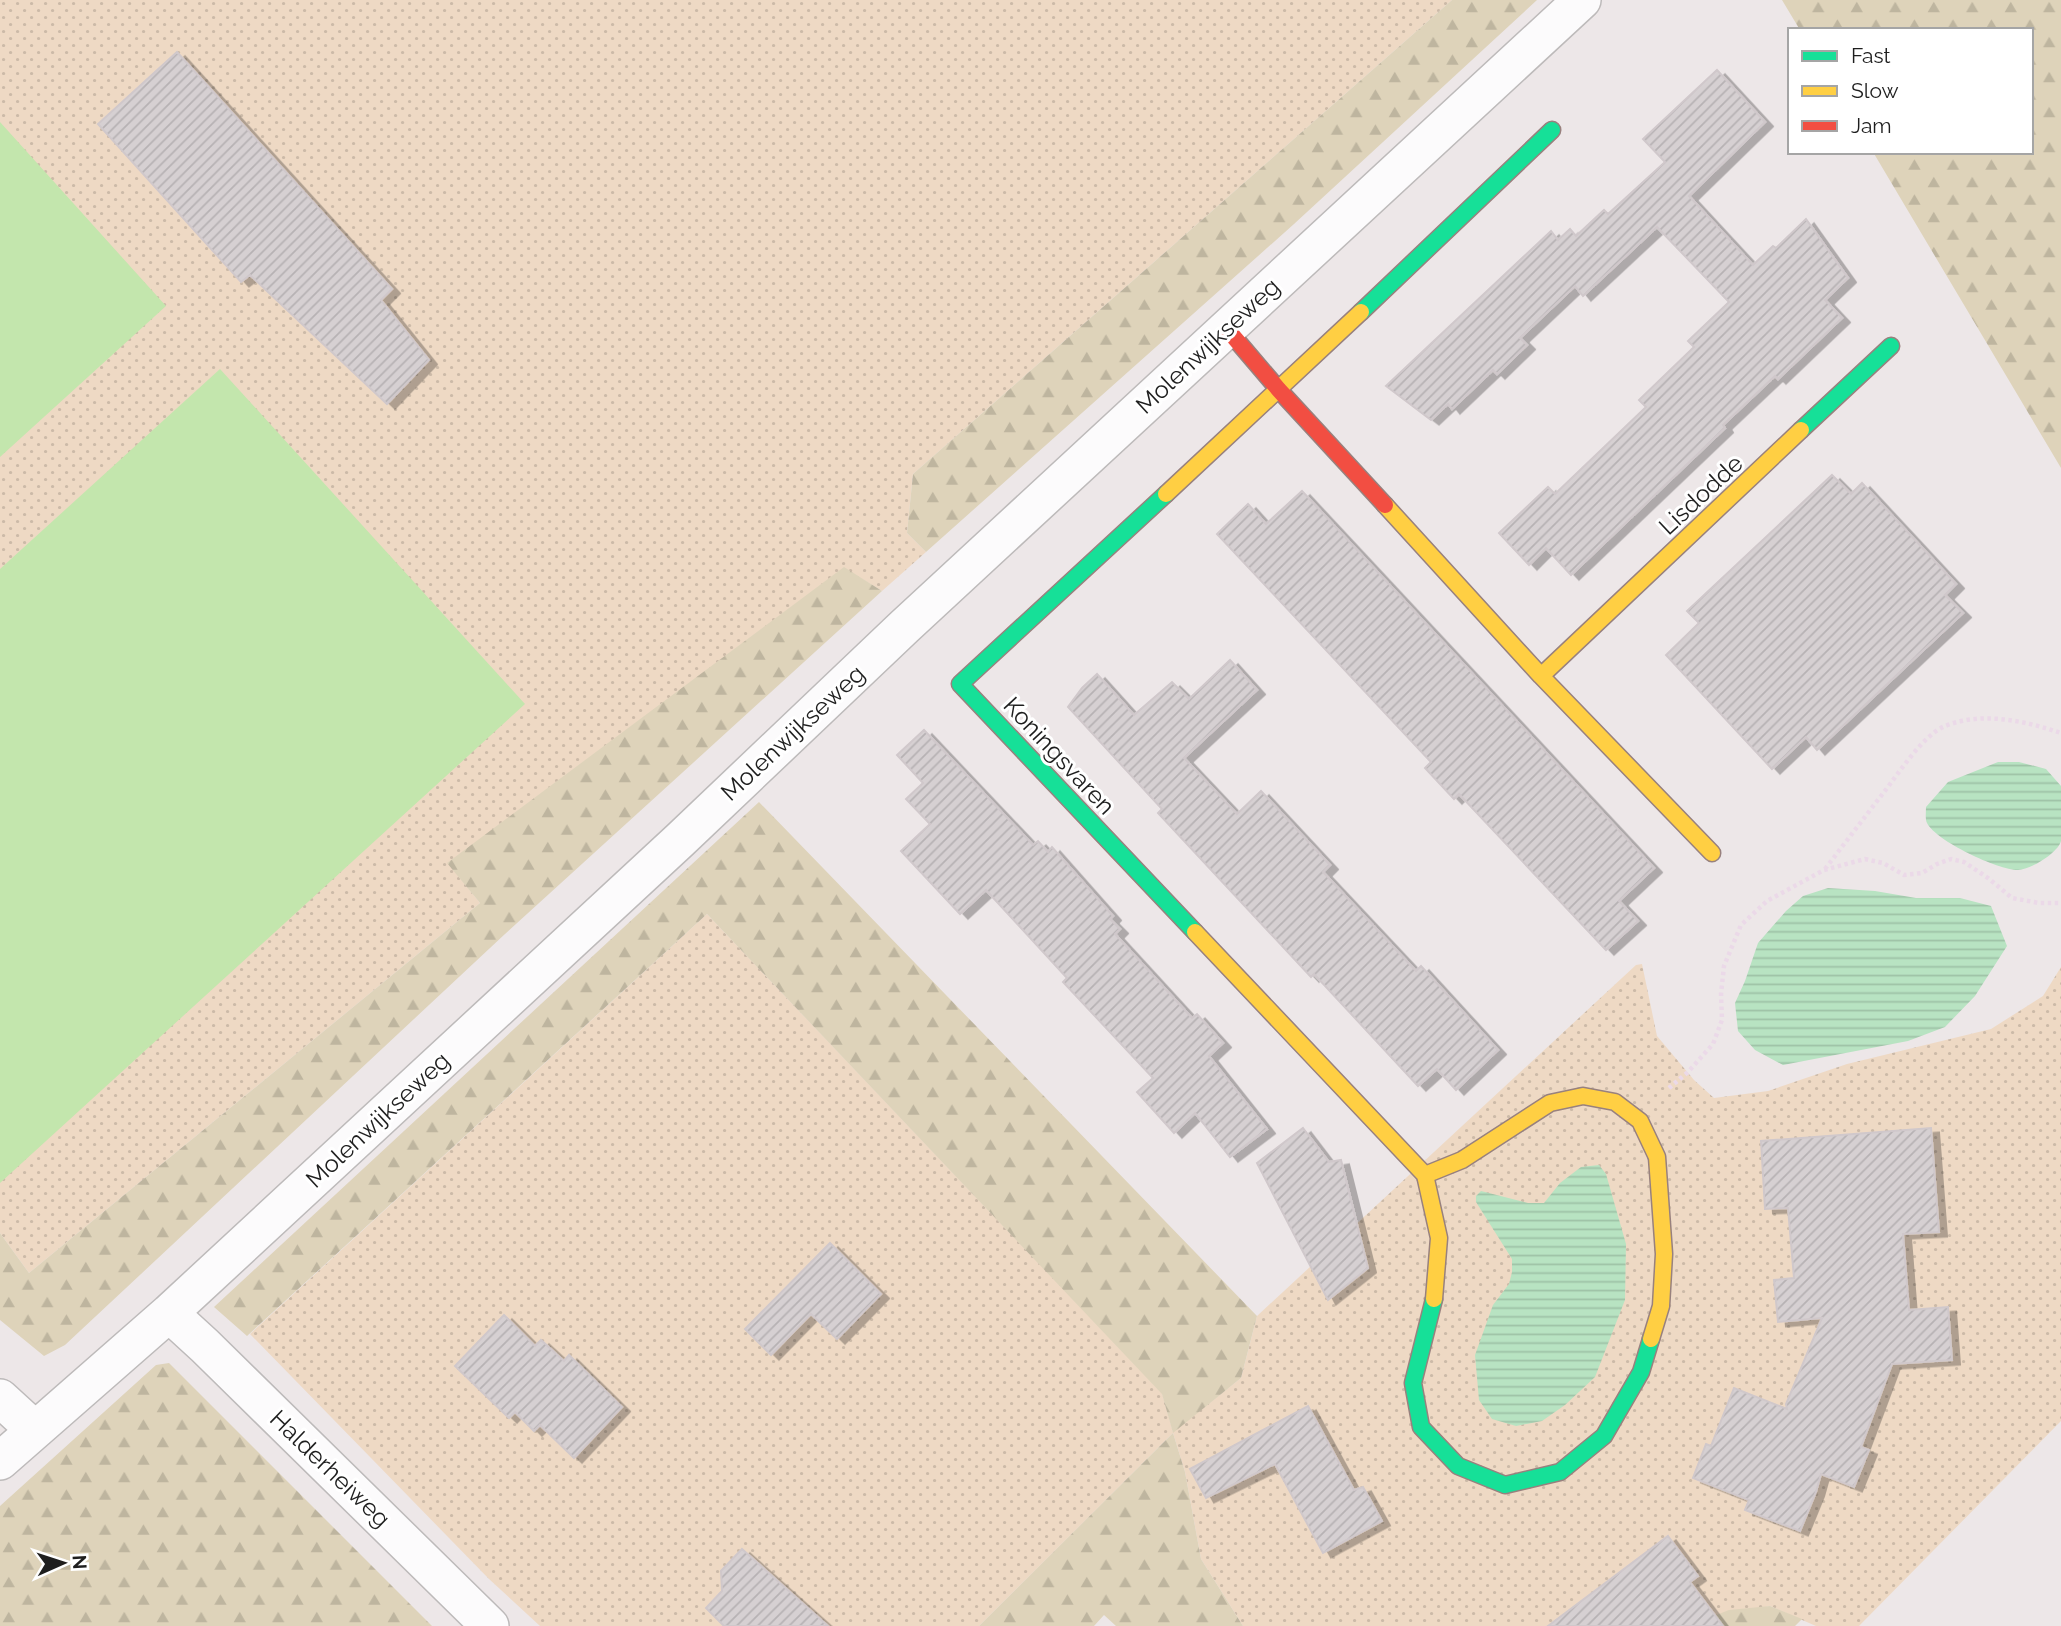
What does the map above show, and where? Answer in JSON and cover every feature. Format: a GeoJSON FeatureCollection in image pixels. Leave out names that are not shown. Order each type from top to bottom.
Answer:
{"type":"FeatureCollection","features":[{"type":"Feature","properties":{"kind":"street","name":"Molenwijkseweg"},"geometry":{"type":"LineString","coordinates":[[0,1461],[169,1313],[1582,0]]}},
{"type":"Feature","properties":{"kind":"street"},"geometry":{"type":"LineString","coordinates":[[1279,390],[1552,130]]}},
{"type":"Feature","properties":{"kind":"street"},"geometry":{"type":"LineString","coordinates":[[1227,328],[1279,390],[1541,676],[1712,853]]}},
{"type":"Feature","properties":{"kind":"street","name":"Lisdodde"},"geometry":{"type":"LineString","coordinates":[[1541,676],[1891,346]]}},
{"type":"Feature","properties":{"kind":"street","name":"Koningsvaren"},"geometry":{"type":"LineString","coordinates":[[1279,390],[960,684],[1425,1175]]}},
{"type":"Feature","properties":{"kind":"street"},"geometry":{"type":"LineString","coordinates":[[1583,1096],[1615,1102],[1640,1121],[1657,1157],[1664,1254],[1661,1306],[1641,1372],[1604,1436],[1560,1472],[1504,1485],[1458,1466],[1420,1427],[1413,1383],[1434,1299],[1439,1238],[1425,1175],[1462,1160],[1550,1103],[1583,1096]]}},
{"type":"Feature","properties":{"kind":"street","name":"Halderheiweg"},"geometry":{"type":"LineString","coordinates":[[169,1313],[490,1626]]}},
{"type":"Feature","properties":{"kind":"street"},"geometry":{"type":"LineString","coordinates":[[0,1398],[35,1430]]}},
{"type":"Feature","properties":{"kind":"path"},"geometry":{"type":"LineString","coordinates":[[1824,870],[1920,746],[1944,726],[1978,718],[2005,719],[2061,733]]}},
{"type":"Feature","properties":{"kind":"path"},"geometry":{"type":"LineString","coordinates":[[1634,1117],[1688,1072],[1713,1044],[1722,1020],[1724,966],[1741,925],[1767,901],[1824,870],[1865,859],[1883,863],[1904,875],[1922,873],[1951,859],[1964,862],[2012,898],[2061,904]]}},
{"type":"Feature","properties":{"kind":"shaded area"},"geometry":{"type":"Polygon","coordinates":[[[0,0],[1452,0],[913,474],[907,533],[926,552],[882,591],[844,568],[448,863],[480,903],[29,1273],[0,1233],[0,0]]]}},
{"type":"Feature","properties":{"kind":"shaded area"},"geometry":{"type":"Polygon","coordinates":[[[0,122],[166,306],[0,457],[0,122]]]}},
{"type":"Feature","properties":{"kind":"shaded area"},"geometry":{"type":"Polygon","coordinates":[[[220,369],[525,704],[0,1183],[0,569],[220,369]]]}},
{"type":"Feature","properties":{"kind":"shaded area"},"geometry":{"type":"Polygon","coordinates":[[[1998,762],[2019,762],[2046,769],[2061,786],[2059,846],[2036,864],[2023,869],[2009,869],[1968,853],[1942,838],[1926,821],[1926,807],[1948,782],[1998,762]]]}},
{"type":"Feature","properties":{"kind":"shaded area"},"geometry":{"type":"Polygon","coordinates":[[[1828,888],[1875,891],[1916,898],[1960,898],[1991,906],[2007,946],[1975,996],[1945,1027],[1908,1041],[1783,1065],[1755,1050],[1738,1031],[1735,1003],[1758,943],[1803,896],[1828,888]]]}},
{"type":"Feature","properties":{"kind":"shaded area"},"geometry":{"type":"Polygon","coordinates":[[[707,914],[1162,1393],[1173,1432],[1241,1378],[1257,1316],[1636,965],[1642,964],[1657,1036],[1694,1080],[1714,1098],[1768,1091],[1847,1064],[1991,1029],[2043,996],[2061,967],[2061,1421],[1859,1626],[1816,1626],[1770,1606],[1688,1626],[1243,1626],[1201,1559],[1185,1472],[1173,1433],[979,1626],[540,1626],[489,1579],[250,1334],[707,914]]]}},
{"type":"Feature","properties":{"kind":"shaded area"},"geometry":{"type":"Polygon","coordinates":[[[1599,1165],[1606,1174],[1626,1244],[1625,1300],[1595,1377],[1565,1405],[1542,1421],[1516,1426],[1492,1419],[1479,1400],[1475,1355],[1493,1305],[1509,1284],[1512,1259],[1476,1202],[1476,1196],[1481,1191],[1528,1203],[1544,1203],[1560,1183],[1581,1167],[1599,1165]]]}},
{"type":"Feature","properties":{"kind":"green space"},"geometry":{"type":"Polygon","coordinates":[[[1452,0],[1537,0],[1294,224],[926,552],[907,533],[913,474],[1452,0]]]}},
{"type":"Feature","properties":{"kind":"green space"},"geometry":{"type":"Polygon","coordinates":[[[1782,0],[2061,0],[2061,468],[1874,154],[2033,154],[2033,28],[1799,28],[1782,0]]]}},
{"type":"Feature","properties":{"kind":"green space"},"geometry":{"type":"Polygon","coordinates":[[[844,567],[882,591],[505,934],[65,1345],[44,1356],[0,1320],[0,1233],[29,1273],[480,903],[447,863],[844,567]]]}},
{"type":"Feature","properties":{"kind":"green space"},"geometry":{"type":"Polygon","coordinates":[[[759,802],[1257,1316],[1241,1378],[1173,1433],[1162,1394],[707,914],[247,1336],[214,1307],[759,802]]]}},
{"type":"Feature","properties":{"kind":"green space"},"geometry":{"type":"Polygon","coordinates":[[[169,1363],[432,1626],[0,1626],[0,1506],[156,1365],[169,1363]]]}},
{"type":"Feature","properties":{"kind":"green space"},"geometry":{"type":"Polygon","coordinates":[[[1173,1433],[1185,1472],[1201,1559],[1243,1626],[1116,1626],[1104,1615],[1094,1626],[979,1626],[1173,1433]]]}},
{"type":"Feature","properties":{"kind":"green space"},"geometry":{"type":"Polygon","coordinates":[[[1770,1606],[1802,1619],[1795,1626],[1688,1626],[1729,1610],[1770,1606]]]}},
{"type":"Feature","properties":{"kind":"building"},"geometry":{"type":"Polygon","coordinates":[[[177,52],[392,289],[381,300],[429,360],[387,404],[250,275],[241,282],[98,124],[177,52]]]}},
{"type":"Feature","properties":{"kind":"building"},"geometry":{"type":"Polygon","coordinates":[[[1717,70],[1765,122],[1689,196],[1753,265],[1773,246],[1776,248],[1806,219],[1848,278],[1825,300],[1842,318],[1778,379],[1775,376],[1723,425],[1725,428],[1571,575],[1546,548],[1529,565],[1499,533],[1548,487],[1555,494],[1646,407],[1639,400],[1694,347],[1688,341],[1729,302],[1657,227],[1583,296],[1575,286],[1520,338],[1527,345],[1497,374],[1493,370],[1452,409],[1448,404],[1431,420],[1386,386],[1551,231],[1558,240],[1570,229],[1576,236],[1604,210],[1608,214],[1665,162],[1643,139],[1717,70]]]}},
{"type":"Feature","properties":{"kind":"building"},"geometry":{"type":"Polygon","coordinates":[[[1832,475],[1851,494],[1862,483],[1956,584],[1945,595],[1963,613],[1817,750],[1806,737],[1772,769],[1666,655],[1699,623],[1687,611],[1832,475]]]}},
{"type":"Feature","properties":{"kind":"building"},"geometry":{"type":"Polygon","coordinates":[[[1302,491],[1654,868],[1619,901],[1638,921],[1606,950],[1459,794],[1454,799],[1425,768],[1431,762],[1217,534],[1248,504],[1266,524],[1302,491]]]}},
{"type":"Feature","properties":{"kind":"building"},"geometry":{"type":"Polygon","coordinates":[[[1230,660],[1257,690],[1184,758],[1237,814],[1261,791],[1330,865],[1323,872],[1416,971],[1421,966],[1498,1050],[1456,1090],[1437,1069],[1418,1086],[1314,974],[1311,977],[1158,813],[1162,809],[1068,707],[1097,674],[1134,715],[1172,682],[1189,699],[1230,660]]]}},
{"type":"Feature","properties":{"kind":"building"},"geometry":{"type":"Polygon","coordinates":[[[924,730],[1033,845],[1038,841],[1048,852],[1052,847],[1113,916],[1110,919],[1120,929],[1115,934],[1192,1018],[1197,1014],[1223,1043],[1209,1056],[1267,1129],[1230,1157],[1195,1113],[1174,1133],[1137,1092],[1153,1078],[1063,982],[1067,978],[986,890],[960,914],[901,851],[930,824],[906,799],[923,783],[897,755],[924,730]]]}},
{"type":"Feature","properties":{"kind":"building"},"geometry":{"type":"Polygon","coordinates":[[[1303,1128],[1329,1162],[1341,1160],[1368,1268],[1328,1300],[1257,1163],[1303,1128]]]}},
{"type":"Feature","properties":{"kind":"building"},"geometry":{"type":"Polygon","coordinates":[[[1931,1128],[1939,1232],[1903,1234],[1909,1310],[1948,1307],[1952,1360],[1892,1364],[1861,1447],[1869,1450],[1854,1487],[1821,1474],[1800,1531],[1745,1510],[1749,1500],[1693,1478],[1706,1444],[1711,1446],[1734,1388],[1787,1409],[1786,1404],[1822,1318],[1778,1322],[1774,1280],[1794,1278],[1788,1208],[1765,1209],[1761,1141],[1931,1128]]]}},
{"type":"Feature","properties":{"kind":"building"},"geometry":{"type":"Polygon","coordinates":[[[830,1243],[881,1294],[837,1339],[811,1314],[771,1355],[745,1329],[830,1243]]]}},
{"type":"Feature","properties":{"kind":"building"},"geometry":{"type":"Polygon","coordinates":[[[504,1315],[535,1346],[541,1340],[564,1361],[569,1355],[622,1407],[574,1458],[540,1425],[534,1431],[515,1412],[509,1418],[455,1366],[504,1315]]]}},
{"type":"Feature","properties":{"kind":"building"},"geometry":{"type":"Polygon","coordinates":[[[1308,1406],[1354,1490],[1363,1487],[1382,1521],[1323,1553],[1275,1464],[1206,1498],[1190,1469],[1308,1406]]]}},
{"type":"Feature","properties":{"kind":"building"},"geometry":{"type":"Polygon","coordinates":[[[1668,1536],[1698,1576],[1690,1582],[1723,1626],[1548,1626],[1668,1536]]]}},
{"type":"Feature","properties":{"kind":"building"},"geometry":{"type":"Polygon","coordinates":[[[742,1549],[828,1626],[724,1626],[706,1608],[722,1591],[721,1571],[742,1549]]]}},
{"type":"Feature","properties":{"kind":"traffic: fast"},"geometry":{"type":"LineString","coordinates":[[1361,312],[1552,130]]}},
{"type":"Feature","properties":{"kind":"traffic: fast"},"geometry":{"type":"LineString","coordinates":[[1801,430],[1891,346]]}},
{"type":"Feature","properties":{"kind":"traffic: fast"},"geometry":{"type":"LineString","coordinates":[[1166,494],[960,684],[1195,932]]}},
{"type":"Feature","properties":{"kind":"traffic: fast"},"geometry":{"type":"LineString","coordinates":[[1434,1299],[1413,1383],[1421,1427],[1458,1466],[1505,1485],[1560,1472],[1604,1436],[1641,1372],[1651,1339]]}},
{"type":"Feature","properties":{"kind":"traffic: slow"},"geometry":{"type":"LineString","coordinates":[[1166,494],[1361,312]]}},
{"type":"Feature","properties":{"kind":"traffic: slow"},"geometry":{"type":"LineString","coordinates":[[1541,676],[1801,430]]}},
{"type":"Feature","properties":{"kind":"traffic: slow"},"geometry":{"type":"LineString","coordinates":[[1385,505],[1541,676],[1712,853]]}},
{"type":"Feature","properties":{"kind":"traffic: slow"},"geometry":{"type":"LineString","coordinates":[[1195,932],[1425,1175],[1439,1238],[1434,1299]]}},
{"type":"Feature","properties":{"kind":"traffic: slow"},"geometry":{"type":"LineString","coordinates":[[1425,1175],[1462,1160],[1550,1103],[1583,1096],[1615,1102],[1640,1121],[1657,1157],[1664,1254],[1661,1306],[1651,1339]]}},
{"type":"Feature","properties":{"kind":"traffic: jam"},"geometry":{"type":"LineString","coordinates":[[1227,329],[1385,505]]}}]}
